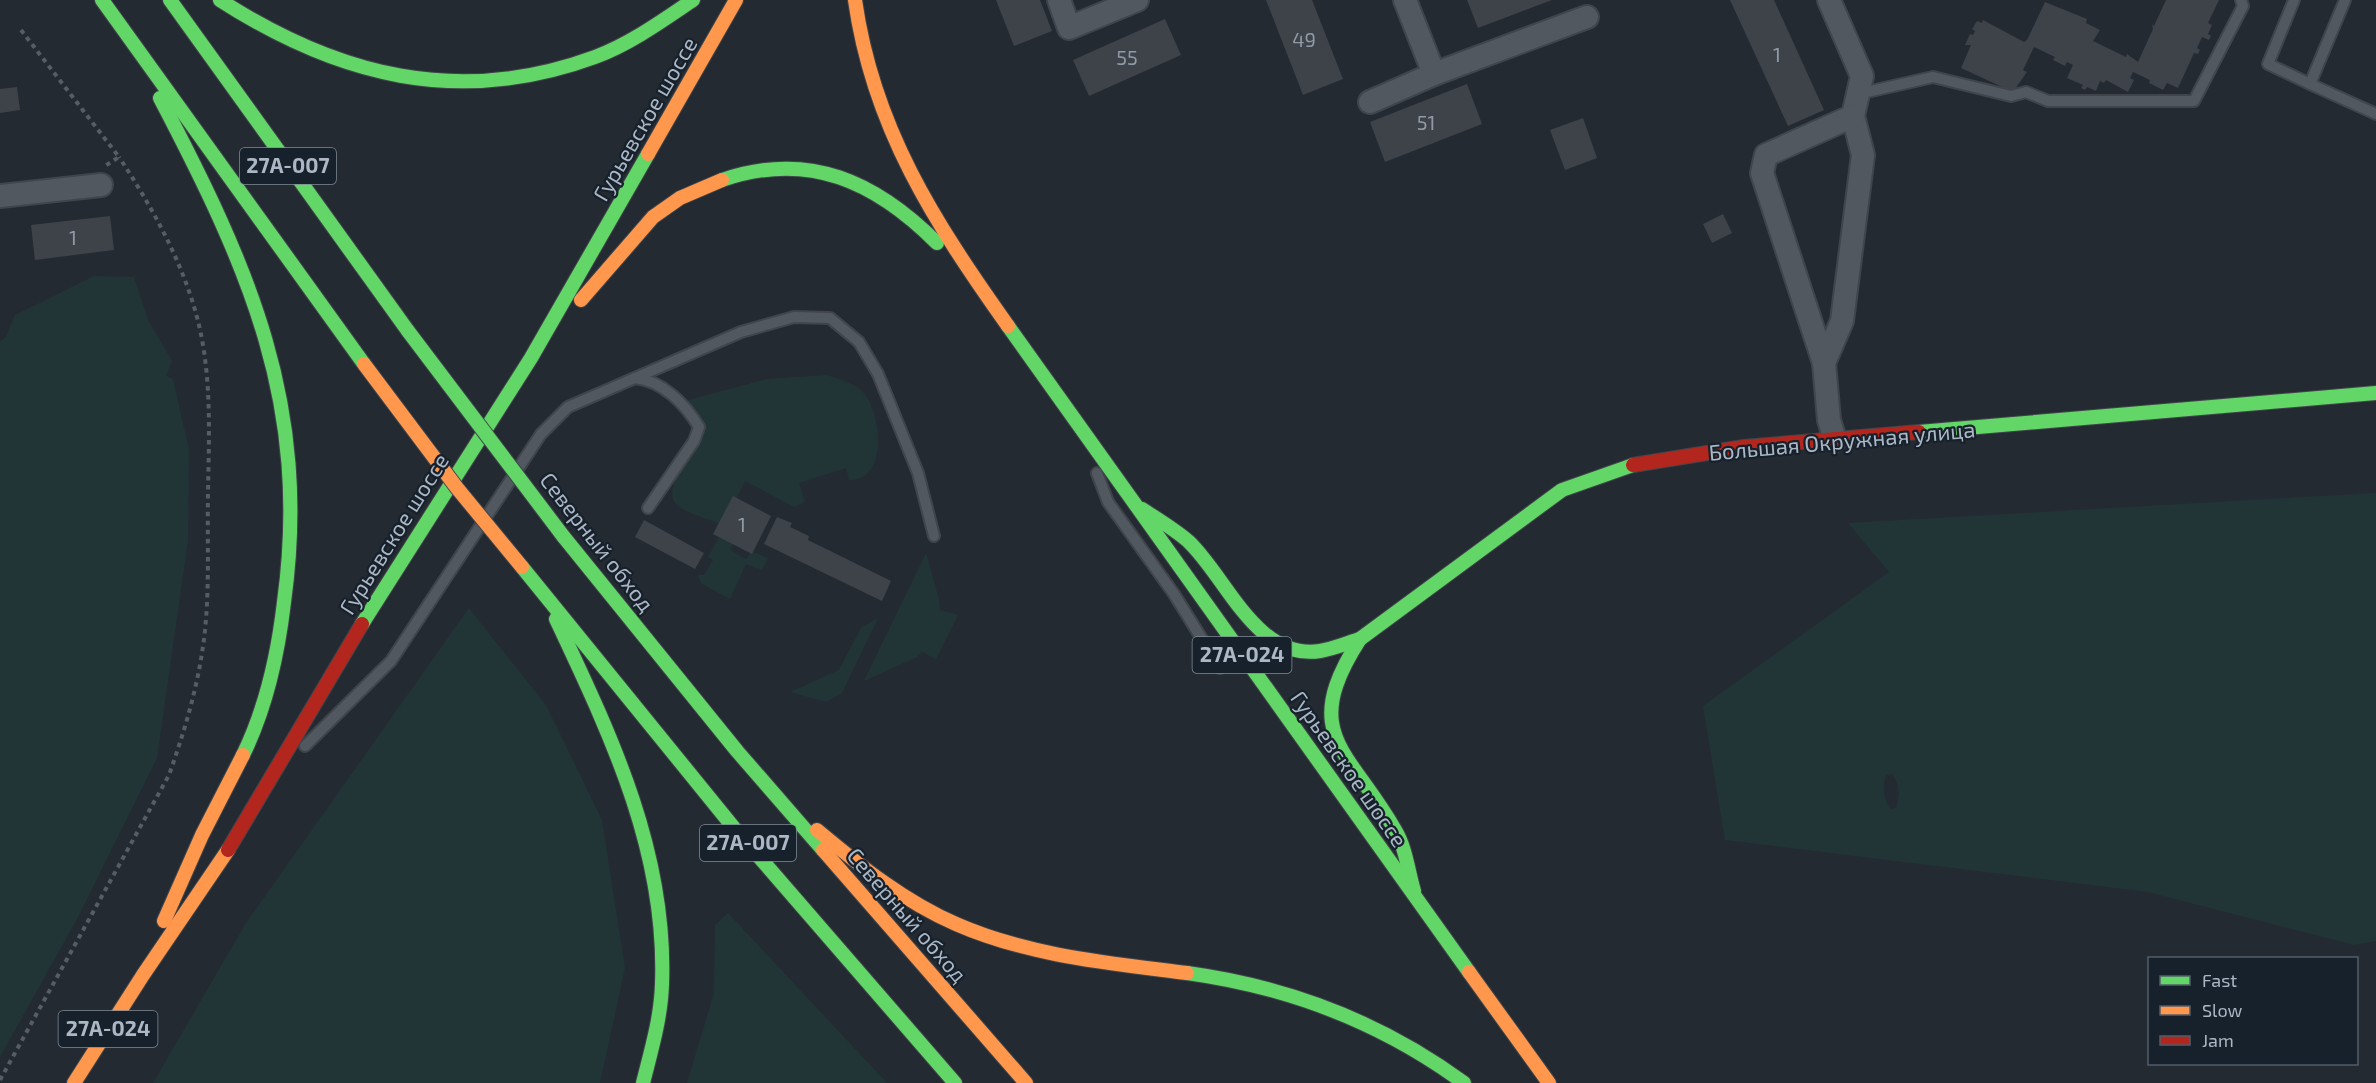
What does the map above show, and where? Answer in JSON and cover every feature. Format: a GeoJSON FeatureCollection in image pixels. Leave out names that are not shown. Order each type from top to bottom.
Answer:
{"type":"FeatureCollection","features":[{"type":"Feature","properties":{"kind":"main road","name":"27А-007"},"geometry":{"type":"LineString","coordinates":[[102,0],[364,364],[458,488],[806,913],[955,1083]]}},
{"type":"Feature","properties":{"kind":"main road","name":"Северный обход"},"geometry":{"type":"LineString","coordinates":[[170,0],[408,331],[563,536],[737,751],[1026,1083]]}},
{"type":"Feature","properties":{"kind":"main road"},"geometry":{"type":"LineString","coordinates":[[220,0],[262,28],[328,59],[402,78],[446,82],[490,81],[558,69],[626,43],[693,0]]}},
{"type":"Feature","properties":{"kind":"main road","name":"Гурьевское шоссе"},"geometry":{"type":"LineString","coordinates":[[74,1083],[143,975],[218,868],[365,619],[531,358],[736,0]]}},
{"type":"Feature","properties":{"kind":"main road"},"geometry":{"type":"LineString","coordinates":[[855,0],[864,49],[882,113],[934,217],[969,274]]}},
{"type":"Feature","properties":{"kind":"main road"},"geometry":{"type":"LineString","coordinates":[[132,43],[212,199],[260,316],[282,407],[288,463],[290,519],[285,614],[271,681],[254,731],[175,894],[143,975]]}},
{"type":"Feature","properties":{"kind":"main road"},"geometry":{"type":"LineString","coordinates":[[531,358],[654,216],[682,196],[722,177],[802,168],[848,180],[871,189],[904,211],[969,274]]}},
{"type":"Feature","properties":{"kind":"main road","name":"Гурьевское шоссе"},"geometry":{"type":"LineString","coordinates":[[969,274],[1417,902],[1549,1083]]}},
{"type":"Feature","properties":{"kind":"main road","name":"Большая Окружная улица"},"geometry":{"type":"LineString","coordinates":[[1360,639],[1562,490],[1629,466],[1744,447],[2376,393]]}},
{"type":"Feature","properties":{"kind":"main road"},"geometry":{"type":"LineString","coordinates":[[1135,504],[1188,542],[1257,628],[1272,640],[1304,651],[1320,651],[1360,639]]}},
{"type":"Feature","properties":{"kind":"main road"},"geometry":{"type":"LineString","coordinates":[[546,598],[622,763],[651,850],[659,897],[662,986],[657,1024],[643,1083]]}},
{"type":"Feature","properties":{"kind":"main road"},"geometry":{"type":"LineString","coordinates":[[1360,639],[1343,660],[1332,694],[1330,729],[1342,754],[1397,831],[1417,902]]}},
{"type":"Feature","properties":{"kind":"main road"},"geometry":{"type":"LineString","coordinates":[[737,751],[800,815],[836,846],[896,889],[956,924],[1032,948],[1212,977],[1262,987],[1311,1002],[1398,1040],[1464,1083]]}},
{"type":"Feature","properties":{"kind":"street"},"geometry":{"type":"LineString","coordinates":[[1059,0],[1070,28],[1137,0]]}},
{"type":"Feature","properties":{"kind":"street"},"geometry":{"type":"LineString","coordinates":[[1405,0],[1434,74]]}},
{"type":"Feature","properties":{"kind":"street"},"geometry":{"type":"LineString","coordinates":[[1824,363],[1842,321],[1863,155],[1856,105],[1862,76],[1829,0]]}},
{"type":"Feature","properties":{"kind":"street"},"geometry":{"type":"LineString","coordinates":[[1370,102],[1434,74],[1587,17]]}},
{"type":"Feature","properties":{"kind":"street"},"geometry":{"type":"LineString","coordinates":[[1835,440],[1829,420],[1824,363],[1762,173],[1766,156],[1856,105]]}},
{"type":"Feature","properties":{"kind":"street"},"geometry":{"type":"LineString","coordinates":[[0,196],[100,178]]}},
{"type":"Feature","properties":{"kind":"lane"},"geometry":{"type":"LineString","coordinates":[[1856,105],[1933,77],[2011,96],[2026,92],[2048,101],[2194,101],[2242,6],[2241,0]]}},
{"type":"Feature","properties":{"kind":"lane"},"geometry":{"type":"LineString","coordinates":[[2294,0],[2268,64],[2376,114]]}},
{"type":"Feature","properties":{"kind":"lane"},"geometry":{"type":"LineString","coordinates":[[2310,84],[2345,0]]}},
{"type":"Feature","properties":{"kind":"lane"},"geometry":{"type":"LineString","coordinates":[[274,773],[332,722],[391,661],[541,434],[568,407],[741,332],[794,317],[830,318],[858,342],[878,374],[918,474],[934,536]]}},
{"type":"Feature","properties":{"kind":"lane"},"geometry":{"type":"LineString","coordinates":[[634,378],[646,380],[672,395],[688,409],[699,427],[694,441],[648,507]]}},
{"type":"Feature","properties":{"kind":"lane"},"geometry":{"type":"LineString","coordinates":[[1080,429],[1108,502],[1174,594],[1220,668]]}},
{"type":"Feature","properties":{"kind":"path"},"geometry":{"type":"LineString","coordinates":[[0,1080],[169,775],[191,708],[204,636],[210,431],[207,380],[198,320],[173,251],[142,193],[119,157],[21,30]]}},
{"type":"Feature","properties":{"kind":"path"},"geometry":{"type":"LineString","coordinates":[[100,178],[119,157]]}},
{"type":"Feature","properties":{"kind":"green space"},"geometry":{"type":"Polygon","coordinates":[[[94,276],[134,277],[148,320],[172,361],[166,376],[173,379],[189,450],[188,540],[157,758],[78,917],[0,1057],[0,342],[6,337],[15,315],[94,276]]]}},
{"type":"Feature","properties":{"kind":"green space"},"geometry":{"type":"Polygon","coordinates":[[[827,375],[859,388],[869,401],[874,413],[878,443],[876,458],[871,469],[862,477],[849,480],[846,468],[799,483],[805,502],[794,507],[745,481],[723,525],[680,508],[676,504],[673,497],[675,480],[685,461],[702,439],[681,402],[767,379],[827,375]]]}},
{"type":"Feature","properties":{"kind":"green space"},"geometry":{"type":"Polygon","coordinates":[[[2376,493],[2376,941],[2354,945],[2148,892],[1725,840],[1703,706],[1889,572],[1848,523],[2376,493]],[[1892,774],[1886,775],[1884,784],[1884,792],[1890,809],[1896,808],[1898,799],[1898,786],[1892,774]]]}},
{"type":"Feature","properties":{"kind":"green space"},"geometry":{"type":"Polygon","coordinates":[[[720,535],[734,543],[730,550],[746,559],[751,551],[768,558],[762,570],[746,564],[730,599],[702,584],[698,577],[704,575],[713,560],[708,557],[720,535]]]}},
{"type":"Feature","properties":{"kind":"green space"},"geometry":{"type":"Polygon","coordinates":[[[926,553],[940,610],[958,615],[936,659],[922,652],[917,657],[864,681],[926,553]]]}},
{"type":"Feature","properties":{"kind":"green space"},"geometry":{"type":"Polygon","coordinates":[[[469,608],[546,705],[602,820],[625,968],[600,1083],[153,1083],[246,923],[469,608]]]}},
{"type":"Feature","properties":{"kind":"green space"},"geometry":{"type":"Polygon","coordinates":[[[878,618],[842,693],[826,702],[790,692],[839,670],[861,628],[878,618]]]}},
{"type":"Feature","properties":{"kind":"green space"},"geometry":{"type":"Polygon","coordinates":[[[728,913],[887,1083],[687,1083],[714,993],[715,925],[728,913]]]}},
{"type":"Feature","properties":{"kind":"building"},"geometry":{"type":"Polygon","coordinates":[[[996,0],[1040,0],[1052,31],[1014,46],[996,0]]]}},
{"type":"Feature","properties":{"kind":"building"},"geometry":{"type":"Polygon","coordinates":[[[1266,0],[1312,0],[1343,79],[1303,95],[1266,0]]]}},
{"type":"Feature","properties":{"kind":"building"},"geometry":{"type":"Polygon","coordinates":[[[1467,0],[1552,0],[1478,28],[1467,0]]]}},
{"type":"Feature","properties":{"kind":"building"},"geometry":{"type":"Polygon","coordinates":[[[1730,0],[1774,0],[1824,110],[1788,126],[1730,0]]]}},
{"type":"Feature","properties":{"kind":"building"},"geometry":{"type":"Polygon","coordinates":[[[2166,0],[2219,0],[2208,23],[2212,25],[2208,34],[2211,36],[2209,40],[2202,37],[2197,48],[2200,50],[2198,54],[2194,53],[2178,88],[2167,83],[2163,90],[2149,83],[2150,80],[2133,72],[2130,78],[2134,80],[2128,92],[2106,80],[2104,83],[2100,81],[2096,91],[2087,87],[2085,90],[2081,88],[2083,85],[2067,78],[2073,65],[2067,62],[2065,66],[2053,60],[2055,57],[2034,47],[2023,70],[2027,72],[2013,92],[1961,68],[1971,45],[1965,45],[1970,34],[1973,35],[1975,31],[1972,29],[1977,21],[1982,23],[1983,20],[2024,42],[2045,2],[2087,19],[2086,23],[2100,30],[2093,41],[2126,57],[2127,54],[2138,62],[2153,29],[2152,24],[2154,26],[2166,0]]]}},
{"type":"Feature","properties":{"kind":"building"},"geometry":{"type":"Polygon","coordinates":[[[1165,19],[1181,55],[1089,96],[1073,60],[1165,19]]]}},
{"type":"Feature","properties":{"kind":"building"},"geometry":{"type":"Polygon","coordinates":[[[1467,84],[1482,124],[1385,162],[1370,122],[1467,84]]]}},
{"type":"Feature","properties":{"kind":"building"},"geometry":{"type":"Polygon","coordinates":[[[17,87],[20,110],[0,113],[0,89],[17,87]]]}},
{"type":"Feature","properties":{"kind":"building"},"geometry":{"type":"Polygon","coordinates":[[[1583,118],[1597,158],[1565,170],[1550,130],[1583,118]]]}},
{"type":"Feature","properties":{"kind":"building"},"geometry":{"type":"Polygon","coordinates":[[[1723,214],[1732,233],[1712,243],[1703,224],[1723,214]]]}},
{"type":"Feature","properties":{"kind":"building"},"geometry":{"type":"Polygon","coordinates":[[[110,216],[114,250],[35,260],[31,225],[110,216]]]}},
{"type":"Feature","properties":{"kind":"building"},"geometry":{"type":"Polygon","coordinates":[[[733,496],[771,516],[752,554],[713,534],[733,496]]]}},
{"type":"Feature","properties":{"kind":"building"},"geometry":{"type":"Polygon","coordinates":[[[777,517],[792,523],[790,527],[809,536],[808,540],[891,581],[882,601],[764,544],[777,517]]]}},
{"type":"Feature","properties":{"kind":"building"},"geometry":{"type":"Polygon","coordinates":[[[644,520],[704,553],[695,569],[635,537],[644,520]]]}},
{"type":"Feature","properties":{"kind":"traffic: fast"},"geometry":{"type":"LineString","coordinates":[[102,0],[364,364]]}},
{"type":"Feature","properties":{"kind":"traffic: fast"},"geometry":{"type":"LineString","coordinates":[[170,0],[408,331]]}},
{"type":"Feature","properties":{"kind":"traffic: fast"},"geometry":{"type":"LineString","coordinates":[[220,0],[264,26],[309,48],[355,65],[401,76],[448,81],[496,80],[545,72],[595,57],[633,39],[693,0]]}},
{"type":"Feature","properties":{"kind":"traffic: fast"},"geometry":{"type":"LineString","coordinates":[[160,98],[221,221],[245,280],[265,340],[280,401],[289,464],[290,531],[281,622],[264,700],[243,755]]}},
{"type":"Feature","properties":{"kind":"traffic: fast"},"geometry":{"type":"LineString","coordinates":[[362,624],[531,358],[648,154]]}},
{"type":"Feature","properties":{"kind":"traffic: fast"},"geometry":{"type":"LineString","coordinates":[[722,180],[754,172],[784,169],[812,171],[839,177],[865,188],[890,203],[937,243]]}},
{"type":"Feature","properties":{"kind":"traffic: fast"},"geometry":{"type":"LineString","coordinates":[[1008,326],[1469,972]]}},
{"type":"Feature","properties":{"kind":"traffic: fast"},"geometry":{"type":"LineString","coordinates":[[408,331],[563,536]]}},
{"type":"Feature","properties":{"kind":"traffic: fast"},"geometry":{"type":"LineString","coordinates":[[1919,432],[2376,393]]}},
{"type":"Feature","properties":{"kind":"traffic: fast"},"geometry":{"type":"LineString","coordinates":[[1414,891],[1399,837],[1378,802],[1347,759],[1337,740],[1332,720],[1333,698],[1342,671],[1360,639],[1562,490],[1633,465]]}},
{"type":"Feature","properties":{"kind":"traffic: fast"},"geometry":{"type":"LineString","coordinates":[[1142,509],[1188,541],[1202,556],[1244,613],[1260,630],[1278,643],[1298,651],[1320,651],[1360,639]]}},
{"type":"Feature","properties":{"kind":"traffic: fast"},"geometry":{"type":"LineString","coordinates":[[563,536],[737,751],[823,850]]}},
{"type":"Feature","properties":{"kind":"traffic: fast"},"geometry":{"type":"LineString","coordinates":[[522,567],[734,828],[955,1083]]}},
{"type":"Feature","properties":{"kind":"traffic: fast"},"geometry":{"type":"LineString","coordinates":[[556,619],[615,751],[632,796],[655,888],[661,935],[662,984],[660,1009],[643,1083]]}},
{"type":"Feature","properties":{"kind":"traffic: fast"},"geometry":{"type":"LineString","coordinates":[[1187,973],[1262,988],[1333,1010],[1400,1042],[1464,1083]]}},
{"type":"Feature","properties":{"kind":"traffic: slow"},"geometry":{"type":"LineString","coordinates":[[648,154],[736,0]]}},
{"type":"Feature","properties":{"kind":"traffic: slow"},"geometry":{"type":"LineString","coordinates":[[855,0],[864,47],[876,90],[892,132],[932,211],[1008,326]]}},
{"type":"Feature","properties":{"kind":"traffic: slow"},"geometry":{"type":"LineString","coordinates":[[581,300],[653,217],[680,198],[722,180]]}},
{"type":"Feature","properties":{"kind":"traffic: slow"},"geometry":{"type":"LineString","coordinates":[[364,364],[457,488],[522,567]]}},
{"type":"Feature","properties":{"kind":"traffic: slow"},"geometry":{"type":"LineString","coordinates":[[164,921],[202,835],[243,755]]}},
{"type":"Feature","properties":{"kind":"traffic: slow"},"geometry":{"type":"LineString","coordinates":[[817,830],[866,870],[901,894],[937,915],[984,935],[1070,957],[1187,973]]}},
{"type":"Feature","properties":{"kind":"traffic: slow"},"geometry":{"type":"LineString","coordinates":[[74,1083],[143,975],[228,850]]}},
{"type":"Feature","properties":{"kind":"traffic: slow"},"geometry":{"type":"LineString","coordinates":[[823,850],[1026,1083]]}},
{"type":"Feature","properties":{"kind":"traffic: slow"},"geometry":{"type":"LineString","coordinates":[[1469,972],[1549,1083]]}},
{"type":"Feature","properties":{"kind":"traffic: jam"},"geometry":{"type":"LineString","coordinates":[[1633,465],[1744,447],[1919,432]]}},
{"type":"Feature","properties":{"kind":"traffic: jam"},"geometry":{"type":"LineString","coordinates":[[228,850],[362,624]]}}]}
